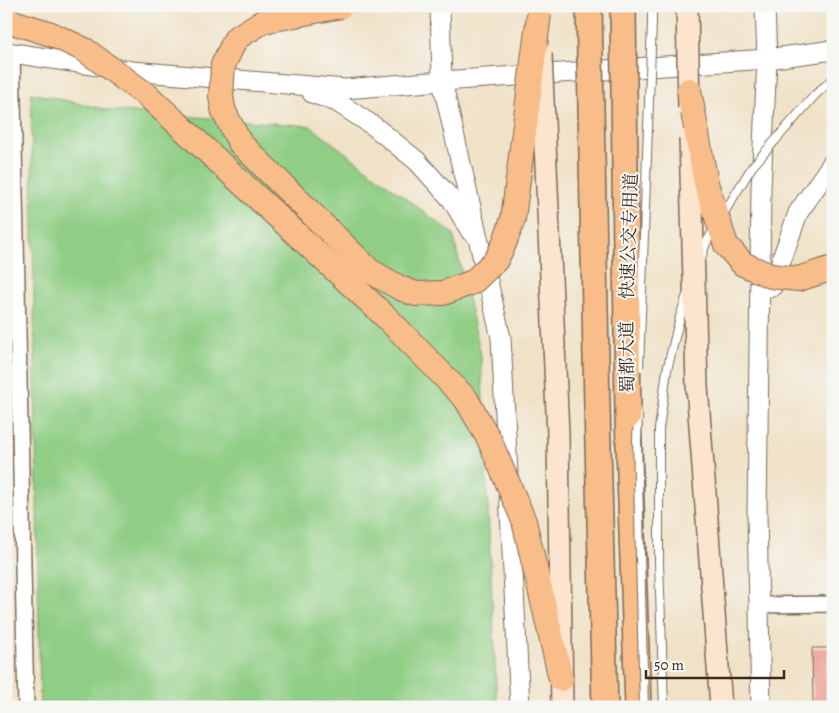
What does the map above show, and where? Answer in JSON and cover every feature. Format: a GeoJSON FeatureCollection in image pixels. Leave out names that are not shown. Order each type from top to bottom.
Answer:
{"type":"FeatureCollection","features":[{"type":"Feature","properties":{"kind":"highway","name":"蜀都大道"},"geometry":{"type":"LineString","coordinates":[[589,6],[596,408],[605,707]]}},
{"type":"Feature","properties":{"kind":"highway","name":"蜀都大道"},"geometry":{"type":"LineString","coordinates":[[623,6],[638,707]]}},
{"type":"Feature","properties":{"kind":"main road"},"geometry":{"type":"LineString","coordinates":[[341,6],[264,21],[236,38],[223,66],[221,97],[224,112],[240,143],[370,271],[400,288],[416,294],[443,293],[473,282],[496,260],[504,244],[513,219],[539,10]]}},
{"type":"Feature","properties":{"kind":"main road"},"geometry":{"type":"LineString","coordinates":[[687,6],[697,386],[721,707]]}},
{"type":"Feature","properties":{"kind":"main road"},"geometry":{"type":"LineString","coordinates":[[539,10],[558,434],[562,707]]}},
{"type":"Feature","properties":{"kind":"main road"},"geometry":{"type":"LineString","coordinates":[[6,20],[51,34],[85,50],[148,96],[388,318],[466,398],[489,439],[524,521],[561,679]]}},
{"type":"Feature","properties":{"kind":"main road"},"geometry":{"type":"LineString","coordinates":[[689,90],[706,183],[726,245],[743,264],[771,276],[798,279],[833,268]]}},
{"type":"Feature","properties":{"kind":"street"},"geometry":{"type":"LineString","coordinates":[[440,6],[442,81],[501,338],[520,707]]}},
{"type":"Feature","properties":{"kind":"street"},"geometry":{"type":"LineString","coordinates":[[761,707],[756,514],[761,188],[767,60],[765,6]]}},
{"type":"Feature","properties":{"kind":"street"},"geometry":{"type":"LineString","coordinates":[[26,707],[9,53],[132,71],[345,89],[767,60],[833,50]]}},
{"type":"Feature","properties":{"kind":"street"},"geometry":{"type":"LineString","coordinates":[[288,84],[337,102],[375,126],[417,161],[452,200],[481,249]]}},
{"type":"Feature","properties":{"kind":"street"},"geometry":{"type":"LineString","coordinates":[[760,322],[798,213],[833,162]]}},
{"type":"Feature","properties":{"kind":"street"},"geometry":{"type":"LineString","coordinates":[[759,605],[833,604]]}},
{"type":"Feature","properties":{"kind":"lane","name":"快速公交专用道"},"geometry":{"type":"LineString","coordinates":[[639,370],[652,6]]}},
{"type":"Feature","properties":{"kind":"lane"},"geometry":{"type":"LineString","coordinates":[[664,707],[659,563],[659,429],[667,370],[680,317],[706,243],[752,167],[814,95],[833,80]]}},
{"type":"Feature","properties":{"kind":"lane"},"geometry":{"type":"LineString","coordinates":[[633,413],[637,440],[644,707]]}},
{"type":"Feature","properties":{"kind":"green space"},"geometry":{"type":"Polygon","coordinates":[[[31,93],[108,110],[310,126],[453,234],[481,355],[497,707],[40,707],[31,93]]]}},
{"type":"Feature","properties":{"kind":"building"},"geometry":{"type":"Polygon","coordinates":[[[812,648],[833,648],[833,707],[813,707],[812,648]]]}}]}
